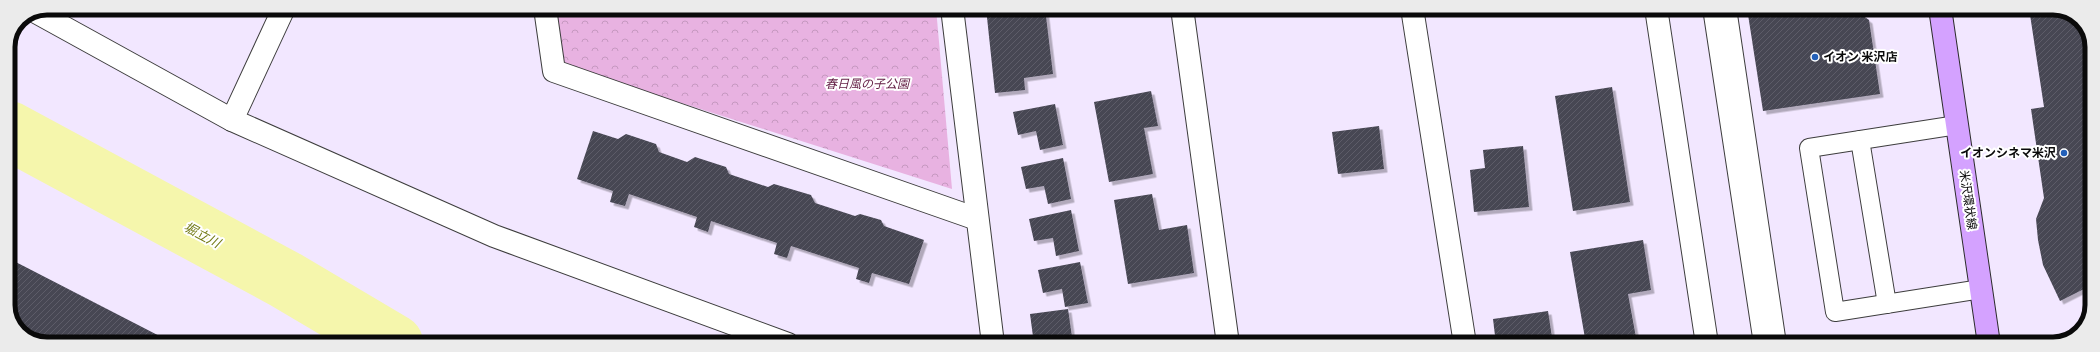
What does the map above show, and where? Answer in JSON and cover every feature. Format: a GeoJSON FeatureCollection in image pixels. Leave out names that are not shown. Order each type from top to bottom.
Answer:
{"type":"FeatureCollection","features":[{"type":"Feature","properties":{"kind":"main road","name":"米沢環状線"},"geometry":{"type":"LineString","coordinates":[[1941,15],[1988,337]]}},
{"type":"Feature","properties":{"kind":"street"},"geometry":{"type":"LineString","coordinates":[[232,120],[281,15]]}},
{"type":"Feature","properties":{"kind":"street"},"geometry":{"type":"LineString","coordinates":[[546,15],[554,71],[978,219]]}},
{"type":"Feature","properties":{"kind":"street"},"geometry":{"type":"LineString","coordinates":[[953,15],[993,337]]}},
{"type":"Feature","properties":{"kind":"street"},"geometry":{"type":"LineString","coordinates":[[1183,15],[1227,337]]}},
{"type":"Feature","properties":{"kind":"street"},"geometry":{"type":"LineString","coordinates":[[1413,15],[1464,337]]}},
{"type":"Feature","properties":{"kind":"street"},"geometry":{"type":"LineString","coordinates":[[1657,15],[1706,337]]}},
{"type":"Feature","properties":{"kind":"street"},"geometry":{"type":"LineString","coordinates":[[43,16],[232,120],[494,236],[769,337]]}},
{"type":"Feature","properties":{"kind":"lane"},"geometry":{"type":"LineString","coordinates":[[1713,15],[1764,304],[1775,337]]}},
{"type":"Feature","properties":{"kind":"lane"},"geometry":{"type":"LineString","coordinates":[[1729,15],[1764,304],[1763,337]]}},
{"type":"Feature","properties":{"kind":"lane"},"geometry":{"type":"LineString","coordinates":[[1957,125],[1809,148],[1835,312],[1981,289]]}},
{"type":"Feature","properties":{"kind":"lane"},"geometry":{"type":"LineString","coordinates":[[1860,140],[1887,304]]}},
{"type":"Feature","properties":{"kind":"green space","name":"春日風の子公園"},"geometry":{"type":"Polygon","coordinates":[[[556,15],[937,15],[952,189],[562,65],[556,15]]]}},
{"type":"Feature","properties":{"kind":"building"},"geometry":{"type":"Polygon","coordinates":[[[987,15],[1046,15],[1053,74],[1024,78],[1025,90],[995,93],[987,15]]]}},
{"type":"Feature","properties":{"kind":"building","name":"イオン 米沢店"},"geometry":{"type":"Polygon","coordinates":[[[1748,15],[1862,15],[1869,20],[1880,94],[1763,111],[1748,15]]]}},
{"type":"Feature","properties":{"kind":"building","name":"イオンシネマ米沢"},"geometry":{"type":"Polygon","coordinates":[[[2030,15],[2057,15],[2067,18],[2081,31],[2085,45],[2085,288],[2060,301],[2043,265],[2036,219],[2044,198],[2031,109],[2044,107],[2030,15]]]}},
{"type":"Feature","properties":{"kind":"building"},"geometry":{"type":"Polygon","coordinates":[[[1612,87],[1630,202],[1573,211],[1555,96],[1612,87]]]}},
{"type":"Feature","properties":{"kind":"building"},"geometry":{"type":"Polygon","coordinates":[[[1151,91],[1158,126],[1144,128],[1153,174],[1109,182],[1094,102],[1151,91]]]}},
{"type":"Feature","properties":{"kind":"building"},"geometry":{"type":"Polygon","coordinates":[[[1055,104],[1063,145],[1040,150],[1036,131],[1018,135],[1013,112],[1055,104]]]}},
{"type":"Feature","properties":{"kind":"building"},"geometry":{"type":"Polygon","coordinates":[[[1379,126],[1384,169],[1338,174],[1332,132],[1379,126]]]}},
{"type":"Feature","properties":{"kind":"building"},"geometry":{"type":"Polygon","coordinates":[[[593,131],[618,139],[626,134],[656,144],[659,152],[687,162],[695,157],[726,167],[729,174],[768,187],[774,184],[811,195],[815,203],[855,216],[860,214],[881,220],[884,226],[924,240],[909,284],[872,273],[869,283],[856,279],[859,268],[791,246],[787,258],[774,254],[777,243],[711,221],[708,232],[694,227],[697,217],[629,194],[625,206],[610,202],[613,191],[577,179],[593,131]]]}},
{"type":"Feature","properties":{"kind":"building"},"geometry":{"type":"Polygon","coordinates":[[[1523,146],[1529,207],[1474,212],[1470,170],[1485,168],[1483,150],[1523,146]]]}},
{"type":"Feature","properties":{"kind":"building"},"geometry":{"type":"Polygon","coordinates":[[[1063,158],[1071,199],[1048,204],[1044,186],[1026,189],[1021,167],[1063,158]]]}},
{"type":"Feature","properties":{"kind":"building"},"geometry":{"type":"Polygon","coordinates":[[[1152,194],[1159,230],[1187,225],[1194,273],[1128,284],[1114,200],[1152,194]]]}},
{"type":"Feature","properties":{"kind":"building"},"geometry":{"type":"Polygon","coordinates":[[[1071,210],[1079,251],[1056,256],[1053,238],[1034,241],[1029,219],[1071,210]]]}},
{"type":"Feature","properties":{"kind":"building"},"geometry":{"type":"Polygon","coordinates":[[[1643,240],[1651,290],[1628,294],[1636,337],[1585,337],[1570,252],[1643,240]]]}},
{"type":"Feature","properties":{"kind":"building"},"geometry":{"type":"Polygon","coordinates":[[[15,262],[161,337],[43,337],[33,334],[24,328],[17,317],[15,307],[15,262]]]}},
{"type":"Feature","properties":{"kind":"building"},"geometry":{"type":"Polygon","coordinates":[[[1080,262],[1088,303],[1065,307],[1062,289],[1043,293],[1038,270],[1080,262]]]}},
{"type":"Feature","properties":{"kind":"building"},"geometry":{"type":"Polygon","coordinates":[[[1068,309],[1072,337],[1033,337],[1030,314],[1068,309]]]}},
{"type":"Feature","properties":{"kind":"building"},"geometry":{"type":"Polygon","coordinates":[[[1548,311],[1552,337],[1495,337],[1493,319],[1548,311]]]}},
{"type":"Feature","properties":{"kind":"building"},"geometry":{"type":"Polygon","coordinates":[[[1172,335],[1172,337],[1162,337],[1172,335]]]}},
{"type":"Feature","properties":{"kind":"waterway","name":"堀立川"},"geometry":{"type":"LineString","coordinates":[[15,134],[286,280],[382,337]]}},
{"type":"Feature","properties":{"kind":"place","name":"イオン 米沢店"},"geometry":{"type":"Point","coordinates":[1815,57]}},
{"type":"Feature","properties":{"kind":"place","name":"イオンシネマ米沢"},"geometry":{"type":"Point","coordinates":[2064,153]}}]}
